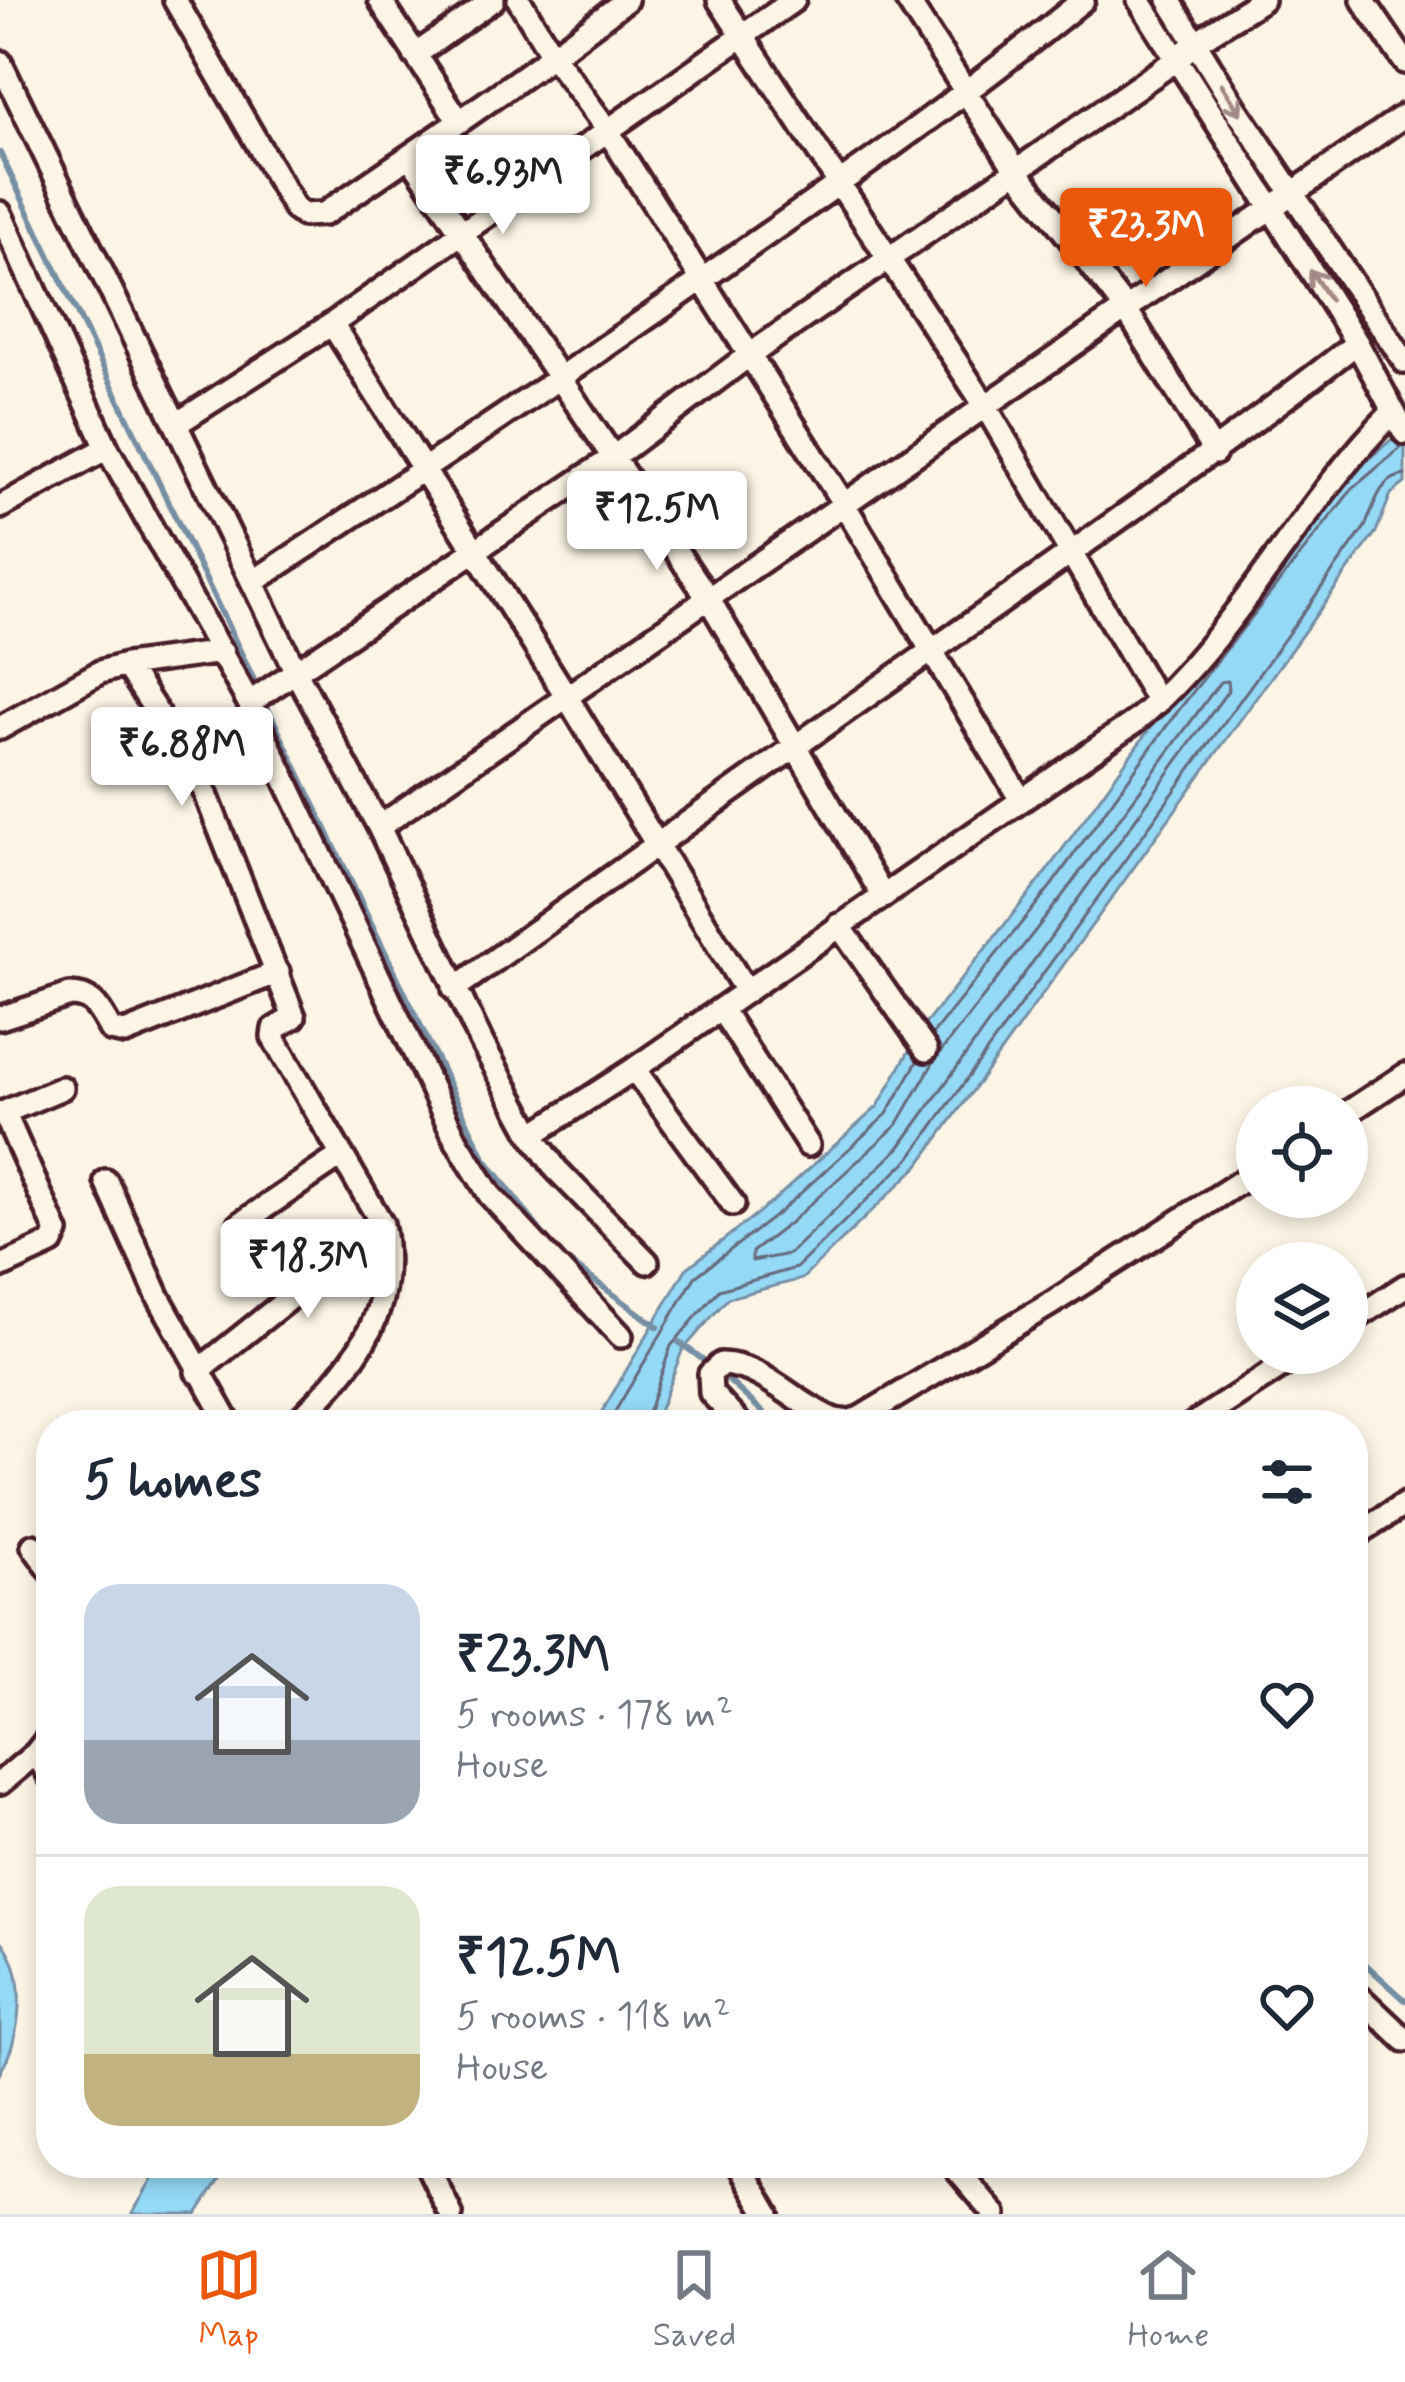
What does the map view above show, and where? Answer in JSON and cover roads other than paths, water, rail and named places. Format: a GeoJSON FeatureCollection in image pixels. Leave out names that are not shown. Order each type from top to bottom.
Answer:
{"type":"FeatureCollection","features":[{"type":"Feature","properties":{"kind":"street"},"geometry":{"type":"LineString","coordinates":[[380,0],[459,121]]}},
{"type":"Feature","properties":{"kind":"street"},"geometry":{"type":"LineString","coordinates":[[415,55],[493,0]]}},
{"type":"Feature","properties":{"kind":"street"},"geometry":{"type":"LineString","coordinates":[[519,0],[606,128],[845,506],[1022,800]]}},
{"type":"Feature","properties":{"kind":"street"},"geometry":{"type":"LineString","coordinates":[[182,3],[303,215],[324,214],[554,56],[626,0]]}},
{"type":"Feature","properties":{"kind":"street"},"geometry":{"type":"LineString","coordinates":[[719,0],[986,407],[1158,702]]}},
{"type":"Feature","properties":{"kind":"street"},"geometry":{"type":"LineString","coordinates":[[178,423],[332,324],[794,0]]}},
{"type":"Feature","properties":{"kind":"street"},"geometry":{"type":"LineString","coordinates":[[907,0],[1016,170],[1127,311],[1215,453]]}},
{"type":"Feature","properties":{"kind":"street"},"geometry":{"type":"LineString","coordinates":[[254,582],[562,378],[840,184],[967,94],[1083,0]]}},
{"type":"Feature","properties":{"kind":"street"},"geometry":{"type":"LineString","coordinates":[[532,1135],[721,1009],[1158,702],[1254,586],[1352,453],[1399,423],[1357,343],[1139,0]]}},
{"type":"Feature","properties":{"kind":"street"},"geometry":{"type":"LineString","coordinates":[[1169,0],[1405,362]]}},
{"type":"Feature","properties":{"kind":"street"},"geometry":{"type":"LineString","coordinates":[[253,700],[614,457],[748,356],[1262,0]]}},
{"type":"Feature","properties":{"kind":"street"},"geometry":{"type":"LineString","coordinates":[[1363,0],[1405,62]]}},
{"type":"Feature","properties":{"kind":"street"},"geometry":{"type":"LineString","coordinates":[[0,62],[254,582],[288,679],[379,827],[454,989],[532,1135],[556,1169],[647,1262]]}},
{"type":"Feature","properties":{"kind":"street"},"geometry":{"type":"LineString","coordinates":[[379,827],[1405,115]]}},
{"type":"Feature","properties":{"kind":"street"},"geometry":{"type":"LineString","coordinates":[[410,156],[710,601],[883,896]]}},
{"type":"Feature","properties":{"kind":"street"},"geometry":{"type":"LineString","coordinates":[[0,212],[107,448],[253,700],[405,1038],[471,1166],[529,1240],[621,1336]]}},
{"type":"Feature","properties":{"kind":"street"},"geometry":{"type":"LineString","coordinates":[[332,324],[746,991]]}},
{"type":"Feature","properties":{"kind":"street"},"geometry":{"type":"LineString","coordinates":[[454,989],[1075,554],[1357,343]]}},
{"type":"Feature","properties":{"kind":"street"},"geometry":{"type":"LineString","coordinates":[[0,507],[107,448]]}},
{"type":"Feature","properties":{"kind":"street"},"geometry":{"type":"LineString","coordinates":[[0,728],[79,682],[126,665],[222,652]]}},
{"type":"Feature","properties":{"kind":"street"},"geometry":{"type":"LineString","coordinates":[[126,665],[200,777],[278,972],[294,1017],[274,1029],[273,1037],[382,1224],[384,1259],[370,1335],[348,1369],[308,1410]]}},
{"type":"Feature","properties":{"kind":"street"},"geometry":{"type":"LineString","coordinates":[[839,925],[926,1050]]}},
{"type":"Feature","properties":{"kind":"street"},"geometry":{"type":"LineString","coordinates":[[0,1018],[82,995],[92,999],[111,1030],[125,1033],[278,972]]}},
{"type":"Feature","properties":{"kind":"street"},"geometry":{"type":"LineString","coordinates":[[721,1009],[808,1145]]}},
{"type":"Feature","properties":{"kind":"street"},"geometry":{"type":"LineString","coordinates":[[634,1069],[733,1204]]}},
{"type":"Feature","properties":{"kind":"street"},"geometry":{"type":"LineString","coordinates":[[1368,1099],[1405,1075]]}},
{"type":"Feature","properties":{"kind":"street"},"geometry":{"type":"LineString","coordinates":[[0,1267],[57,1239],[55,1224],[2,1113],[62,1088]]}},
{"type":"Feature","properties":{"kind":"street"},"geometry":{"type":"LineString","coordinates":[[240,1224],[342,1155]]}},
{"type":"Feature","properties":{"kind":"street"},"geometry":{"type":"LineString","coordinates":[[106,1181],[197,1372],[221,1410]]}},
{"type":"Feature","properties":{"kind":"street"},"geometry":{"type":"LineString","coordinates":[[873,1410],[1236,1185]]}},
{"type":"Feature","properties":{"kind":"street"},"geometry":{"type":"LineString","coordinates":[[197,1372],[382,1224]]}},
{"type":"Feature","properties":{"kind":"street"},"geometry":{"type":"LineString","coordinates":[[1368,1310],[1405,1286]]}},
{"type":"Feature","properties":{"kind":"street"},"geometry":{"type":"LineString","coordinates":[[727,1410],[711,1393],[708,1382],[717,1366],[760,1375],[815,1410]]}},
{"type":"Feature","properties":{"kind":"street"},"geometry":{"type":"LineString","coordinates":[[1215,1410],[1271,1374]]}},
{"type":"Feature","properties":{"kind":"street"},"geometry":{"type":"LineString","coordinates":[[1368,1528],[1405,1504]]}},
{"type":"Feature","properties":{"kind":"street"},"geometry":{"type":"LineString","coordinates":[[33,1546],[36,1550]]}},
{"type":"Feature","properties":{"kind":"street"},"geometry":{"type":"LineString","coordinates":[[0,1784],[35,1754]]}},
{"type":"Feature","properties":{"kind":"street"},"geometry":{"type":"LineString","coordinates":[[1368,2005],[1405,2040]]}},
{"type":"Feature","properties":{"kind":"street"},"geometry":{"type":"LineString","coordinates":[[433,2178],[451,2214]]}},
{"type":"Feature","properties":{"kind":"street"},"geometry":{"type":"LineString","coordinates":[[747,2178],[768,2214]]}},
{"type":"Feature","properties":{"kind":"street"},"geometry":{"type":"LineString","coordinates":[[965,2178],[995,2214]]}},
{"type":"Feature","properties":{"kind":"street"},"geometry":{"type":"LineString","coordinates":[[423,2214],[440,2192]]}},
{"type":"Feature","properties":{"kind":"water"},"geometry":{"type":"Polygon","coordinates":[[[1405,428],[1405,483],[1391,494],[1376,532],[919,1165],[802,1279],[728,1298],[682,1351],[660,1410],[603,1410],[686,1269],[772,1202],[878,1106],[922,1028],[1345,479],[1405,428]]]}},
{"type":"Feature","properties":{"kind":"water"},"geometry":{"type":"Polygon","coordinates":[[[0,1939],[16,1970],[19,2006],[13,2042],[0,2073],[0,1939]]]}},
{"type":"Feature","properties":{"kind":"water"},"geometry":{"type":"Polygon","coordinates":[[[153,2178],[220,2178],[197,2214],[132,2214],[153,2178]]]}},
{"type":"Feature","properties":{"kind":"waterway"},"geometry":{"type":"LineString","coordinates":[[0,153],[484,1157],[558,1254],[658,1327]]}},
{"type":"Feature","properties":{"kind":"waterway"},"geometry":{"type":"LineString","coordinates":[[679,1342],[761,1410]]}},
{"type":"Feature","properties":{"kind":"waterway"},"geometry":{"type":"LineString","coordinates":[[1368,1967],[1405,2000]]}}]}
